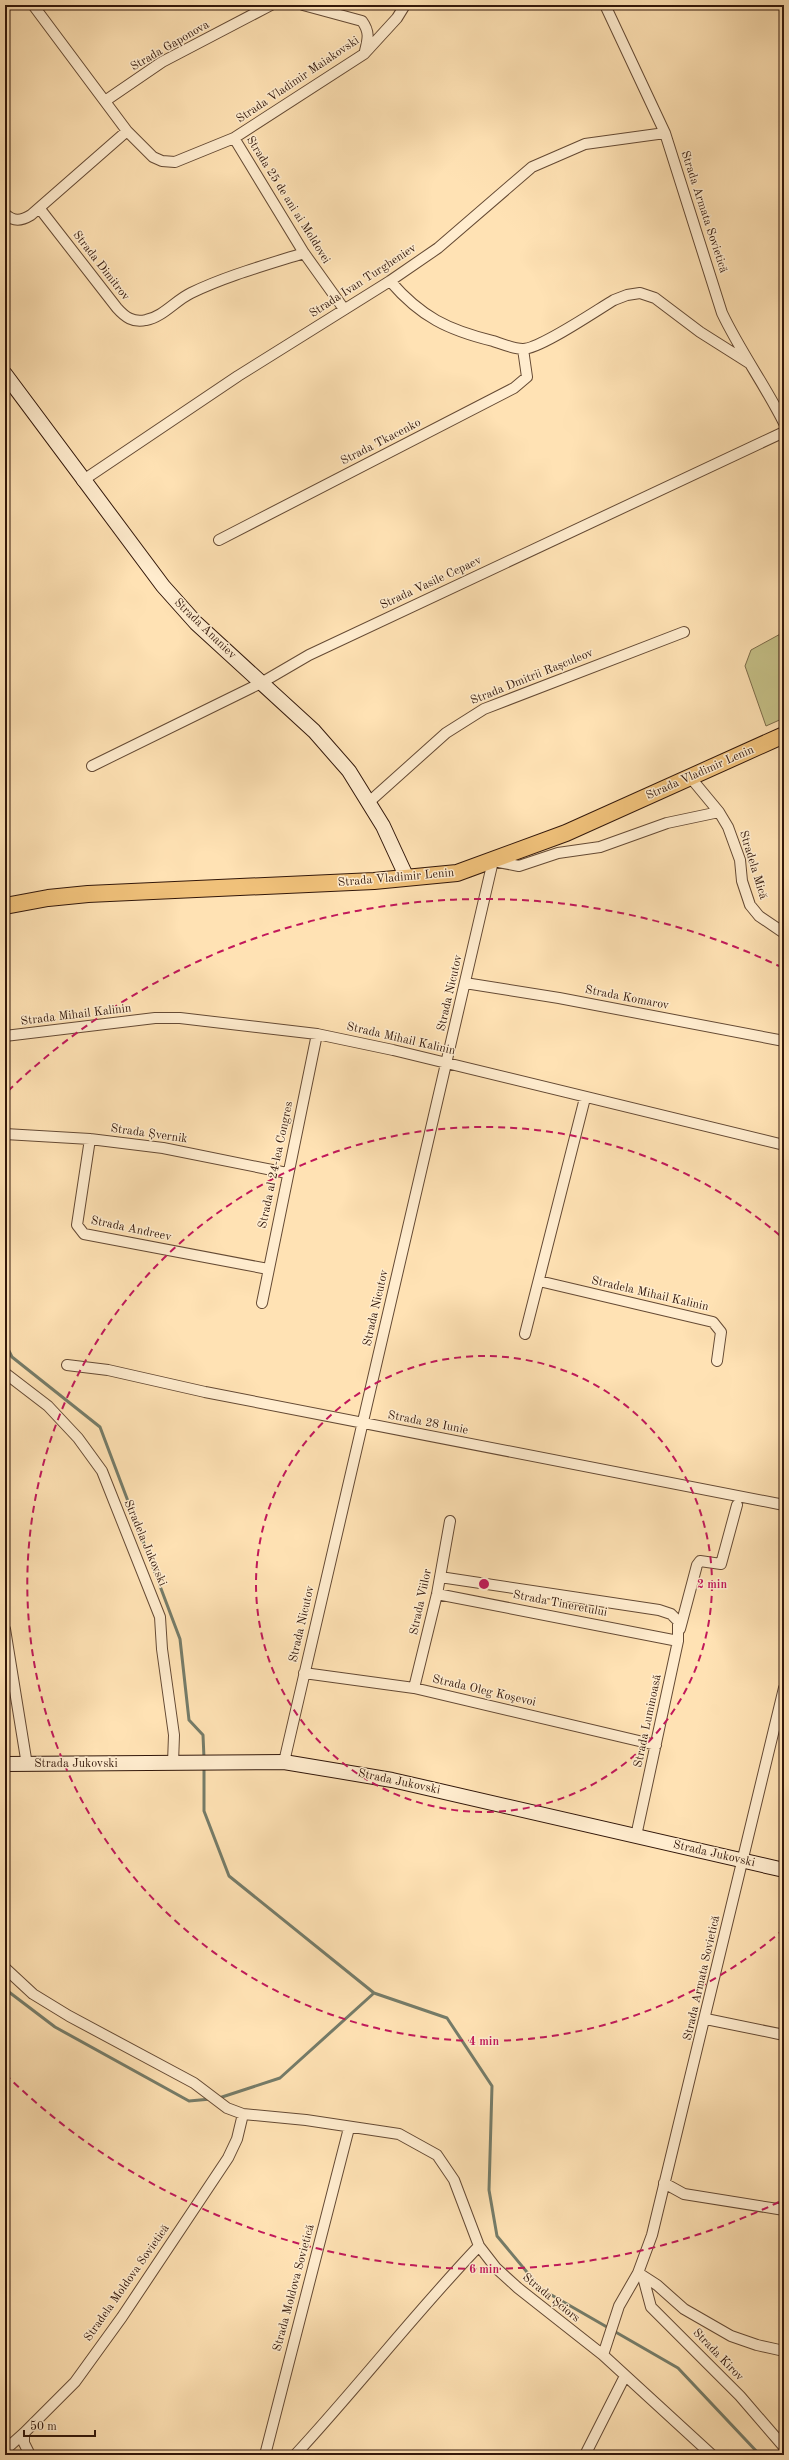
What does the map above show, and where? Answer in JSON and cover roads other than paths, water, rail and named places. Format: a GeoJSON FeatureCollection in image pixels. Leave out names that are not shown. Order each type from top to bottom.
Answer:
{"type":"FeatureCollection","features":[{"type":"Feature","properties":{"kind":"main road","name":"Strada Ananiev"},"geometry":{"type":"LineString","coordinates":[[5,374],[82,481],[180,607],[329,746],[349,771],[369,802],[397,854],[407,878]]}},
{"type":"Feature","properties":{"kind":"main road","name":"Strada Vladimir Lenin"},"geometry":{"type":"LineString","coordinates":[[5,906],[48,898],[88,894],[407,878],[457,873],[566,833],[784,735]]}},
{"type":"Feature","properties":{"kind":"main road","name":"Strada Jukovski"},"geometry":{"type":"LineString","coordinates":[[5,1764],[192,1764],[284,1762],[392,1780],[784,1870]]}},
{"type":"Feature","properties":{"kind":"street","name":"Strada 25 de ani ai Moldovei"},"geometry":{"type":"LineString","coordinates":[[33,5],[127,131],[153,157],[162,161],[175,162],[234,138],[304,253],[344,309]]}},
{"type":"Feature","properties":{"kind":"street","name":"Strada Gaponova"},"geometry":{"type":"LineString","coordinates":[[105,101],[162,62],[271,5]]}},
{"type":"Feature","properties":{"kind":"street"},"geometry":{"type":"LineString","coordinates":[[302,5],[362,21],[368,30],[368,39],[364,54]]}},
{"type":"Feature","properties":{"kind":"street","name":"Strada Vladimir Maiakovski"},"geometry":{"type":"LineString","coordinates":[[234,138],[364,54],[397,18],[405,5]]}},
{"type":"Feature","properties":{"kind":"street","name":"Strada Armata Sovietică"},"geometry":{"type":"LineString","coordinates":[[605,5],[665,133],[722,313],[734,338],[751,364],[784,423]]}},
{"type":"Feature","properties":{"kind":"street"},"geometry":{"type":"LineString","coordinates":[[5,214],[17,220],[24,220],[40,209],[127,131]]}},
{"type":"Feature","properties":{"kind":"street","name":"Strada Ivan Turgheniev"},"geometry":{"type":"LineString","coordinates":[[82,481],[238,376],[344,309],[390,282],[438,248],[475,218],[532,167],[585,144],[665,133]]}},
{"type":"Feature","properties":{"kind":"street","name":"Strada Dimitrov"},"geometry":{"type":"LineString","coordinates":[[40,209],[117,308],[131,320],[146,320],[153,318],[189,294],[223,279],[304,253]]}},
{"type":"Feature","properties":{"kind":"street"},"geometry":{"type":"LineString","coordinates":[[390,282],[405,299],[440,324],[470,335],[524,349],[539,344],[614,300],[640,293],[655,298],[700,332],[751,364]]}},
{"type":"Feature","properties":{"kind":"street","name":"Strada Tkacenko"},"geometry":{"type":"LineString","coordinates":[[219,540],[514,388],[527,377],[524,349]]}},
{"type":"Feature","properties":{"kind":"street","name":"Strada Vasile Cepaev"},"geometry":{"type":"LineString","coordinates":[[92,766],[261,683],[309,655],[784,432]]}},
{"type":"Feature","properties":{"kind":"street","name":"Strada Dmitrii Rașculeov"},"geometry":{"type":"LineString","coordinates":[[369,802],[446,733],[484,709],[684,632]]}},
{"type":"Feature","properties":{"kind":"street","name":"Stradela Mică"},"geometry":{"type":"LineString","coordinates":[[690,777],[719,812],[734,843],[750,905],[759,916],[784,933]]}},
{"type":"Feature","properties":{"kind":"street"},"geometry":{"type":"LineString","coordinates":[[493,861],[519,866],[558,853],[600,847],[667,822],[719,812]]}},
{"type":"Feature","properties":{"kind":"street","name":"Strada Nicutov"},"geometry":{"type":"LineString","coordinates":[[284,1762],[493,861]]}},
{"type":"Feature","properties":{"kind":"street","name":"Strada Komarov"},"geometry":{"type":"LineString","coordinates":[[465,983],[559,998],[784,1041]]}},
{"type":"Feature","properties":{"kind":"street","name":"Strada Mihail Kalinin"},"geometry":{"type":"LineString","coordinates":[[5,1036],[155,1018],[180,1018],[317,1034],[447,1063],[585,1098],[784,1145]]}},
{"type":"Feature","properties":{"kind":"street","name":"Strada al 24-lea Congres"},"geometry":{"type":"LineString","coordinates":[[262,1302],[287,1173],[317,1034]]}},
{"type":"Feature","properties":{"kind":"street"},"geometry":{"type":"LineString","coordinates":[[525,1334],[585,1098]]}},
{"type":"Feature","properties":{"kind":"street","name":"Strada Șvernik"},"geometry":{"type":"LineString","coordinates":[[5,1134],[90,1139],[163,1148],[287,1173]]}},
{"type":"Feature","properties":{"kind":"street","name":"Strada Andreev"},"geometry":{"type":"LineString","coordinates":[[90,1139],[77,1225],[84,1234],[268,1269]]}},
{"type":"Feature","properties":{"kind":"street","name":"Stradela Mihail Kalinin"},"geometry":{"type":"LineString","coordinates":[[539,1281],[713,1322],[721,1332],[717,1361]]}},
{"type":"Feature","properties":{"kind":"street","name":"Strada 28 Iunie"},"geometry":{"type":"LineString","coordinates":[[67,1365],[108,1370],[362,1423],[784,1505]]}},
{"type":"Feature","properties":{"kind":"street","name":"Stradela Jukovski"},"geometry":{"type":"LineString","coordinates":[[5,1373],[48,1406],[78,1438],[102,1471],[133,1553],[153,1595],[160,1617],[162,1649],[174,1735],[173,1763]]}},
{"type":"Feature","properties":{"kind":"street","name":"Strada Luminoasă"},"geometry":{"type":"LineString","coordinates":[[636,1836],[680,1629],[697,1565],[700,1561],[721,1564],[737,1506]]}},
{"type":"Feature","properties":{"kind":"street","name":"Strada Viilor"},"geometry":{"type":"LineString","coordinates":[[414,1688],[437,1594],[450,1521]]}},
{"type":"Feature","properties":{"kind":"street","name":"Strada Tineretului"},"geometry":{"type":"LineString","coordinates":[[440,1577],[660,1610],[671,1614],[678,1620],[680,1629]]}},
{"type":"Feature","properties":{"kind":"street","name":"Strada Tineretului"},"geometry":{"type":"LineString","coordinates":[[437,1594],[678,1642]]}},
{"type":"Feature","properties":{"kind":"street"},"geometry":{"type":"LineString","coordinates":[[5,1629],[27,1765]]}},
{"type":"Feature","properties":{"kind":"street","name":"Strada Oleg Koşevoi"},"geometry":{"type":"LineString","coordinates":[[304,1673],[414,1688],[656,1745]]}},
{"type":"Feature","properties":{"kind":"street","name":"Strada Armata Sovietică"},"geometry":{"type":"LineString","coordinates":[[603,2355],[619,2306],[640,2275],[652,2235],[664,2182],[706,2019],[784,1688]]}},
{"type":"Feature","properties":{"kind":"street","name":"Strada Șciors"},"geometry":{"type":"LineString","coordinates":[[5,1968],[33,1994],[194,2083],[227,2108],[243,2114],[306,2120],[349,2128],[399,2134],[437,2155],[454,2180],[478,2246],[496,2268],[518,2288],[603,2355],[712,2455]]}},
{"type":"Feature","properties":{"kind":"street"},"geometry":{"type":"LineString","coordinates":[[706,2019],[784,2035]]}},
{"type":"Feature","properties":{"kind":"street","name":"Stradela Moldova Sovietică"},"geometry":{"type":"LineString","coordinates":[[5,2450],[75,2382],[122,2317],[228,2158],[238,2139],[243,2114]]}},
{"type":"Feature","properties":{"kind":"street","name":"Strada Moldova Sovietică"},"geometry":{"type":"LineString","coordinates":[[265,2455],[349,2128]]}},
{"type":"Feature","properties":{"kind":"street"},"geometry":{"type":"LineString","coordinates":[[664,2182],[684,2194],[784,2210]]}},
{"type":"Feature","properties":{"kind":"street"},"geometry":{"type":"LineString","coordinates":[[295,2455],[333,2414],[431,2296],[478,2246]]}},
{"type":"Feature","properties":{"kind":"street"},"geometry":{"type":"LineString","coordinates":[[640,2275],[657,2285],[684,2309],[732,2336],[757,2345],[784,2351]]}},
{"type":"Feature","properties":{"kind":"street","name":"Strada Kirov"},"geometry":{"type":"LineString","coordinates":[[640,2275],[651,2307],[740,2396],[784,2447]]}},
{"type":"Feature","properties":{"kind":"street"},"geometry":{"type":"LineString","coordinates":[[585,2455],[626,2376]]}},
{"type":"Feature","properties":{"kind":"street"},"geometry":{"type":"LineString","coordinates":[[24,2433],[24,2443],[30,2455]]}},
{"type":"Feature","properties":{"kind":"waterway"},"geometry":{"type":"LineString","coordinates":[[5,1343],[12,1357],[100,1427],[180,1639],[189,1720],[203,1735],[204,1758]]}},
{"type":"Feature","properties":{"kind":"waterway"},"geometry":{"type":"LineString","coordinates":[[204,1766],[204,1811],[229,1876],[374,1993],[447,2018],[492,2086],[489,2190],[497,2236],[541,2289],[678,2368],[760,2455]]}},
{"type":"Feature","properties":{"kind":"waterway"},"geometry":{"type":"LineString","coordinates":[[5,1989],[55,2027],[189,2101],[211,2099]]}},
{"type":"Feature","properties":{"kind":"waterway"},"geometry":{"type":"LineString","coordinates":[[219,2098],[280,2078],[374,1993]]}}]}
